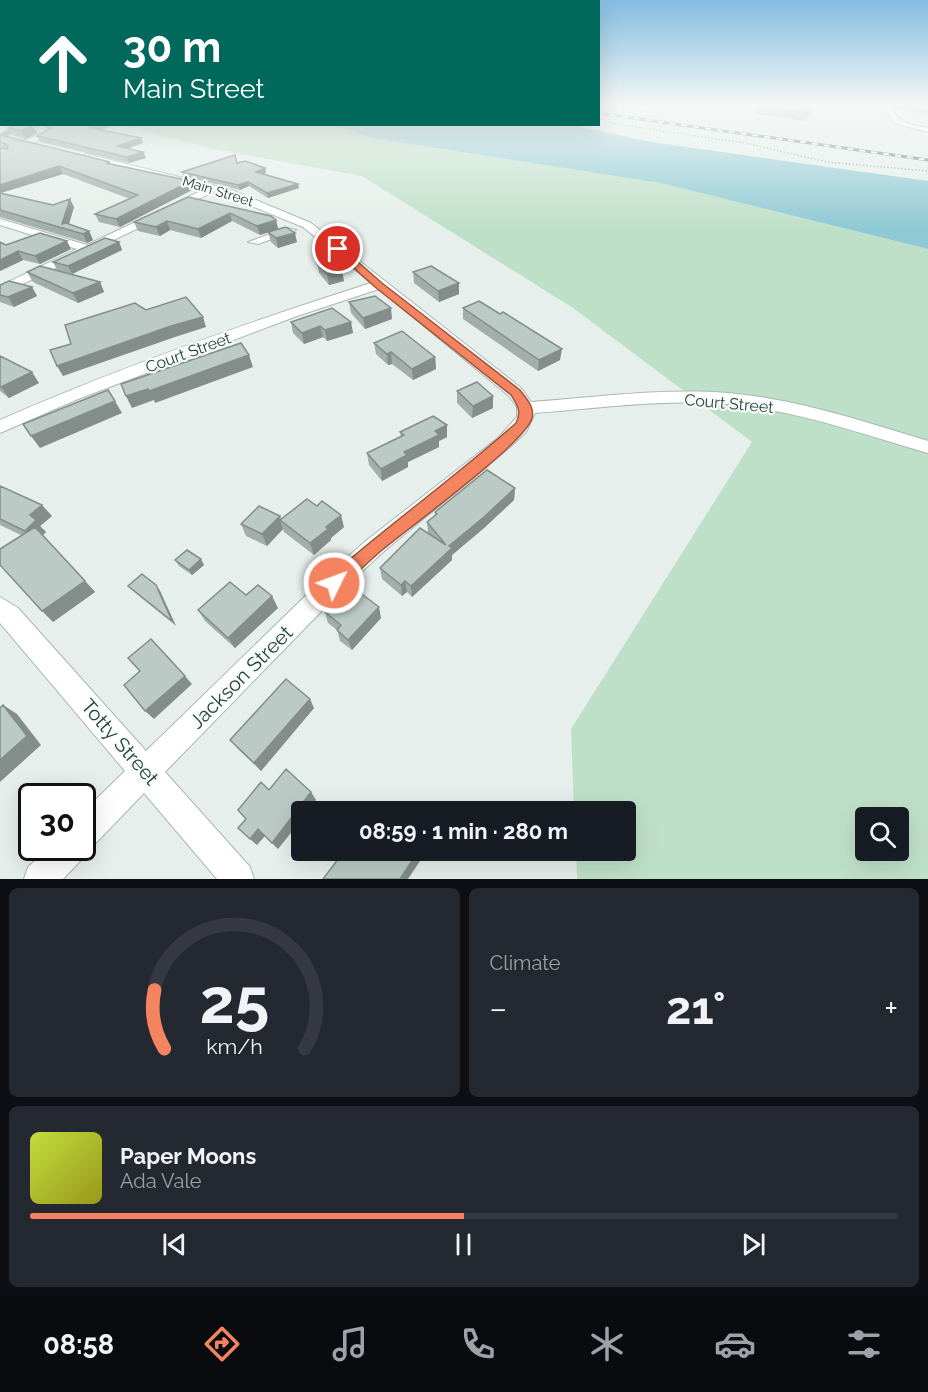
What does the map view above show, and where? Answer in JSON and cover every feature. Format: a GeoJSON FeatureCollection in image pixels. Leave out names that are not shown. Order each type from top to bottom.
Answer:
{"type":"FeatureCollection","features":[{"type":"Feature","properties":{"kind":"street"},"geometry":{"type":"LineString","coordinates":[[37,146],[48,148]]}},
{"type":"Feature","properties":{"kind":"street","name":"Main Street"},"geometry":{"type":"LineString","coordinates":[[70,154],[214,188],[248,199],[307,225],[329,240],[378,285],[515,392],[526,408]]}},
{"type":"Feature","properties":{"kind":"street"},"geometry":{"type":"LineString","coordinates":[[0,291],[214,188]]}},
{"type":"Feature","properties":{"kind":"street"},"geometry":{"type":"LineString","coordinates":[[0,222],[88,249]]}},
{"type":"Feature","properties":{"kind":"street"},"geometry":{"type":"LineString","coordinates":[[254,242],[307,225]]}},
{"type":"Feature","properties":{"kind":"street","name":"Court Street"},"geometry":{"type":"LineString","coordinates":[[0,427],[72,395],[292,313],[378,285]]}},
{"type":"Feature","properties":{"kind":"street","name":"Court Street"},"geometry":{"type":"LineString","coordinates":[[526,408],[699,397],[729,399],[840,420],[928,447]]}},
{"type":"Feature","properties":{"kind":"street","name":"Jackson Street"},"geometry":{"type":"LineString","coordinates":[[96,821],[334,583],[404,523],[482,462],[522,425],[526,408]]}},
{"type":"Feature","properties":{"kind":"street","name":"Totty Street"},"geometry":{"type":"LineString","coordinates":[[0,608],[238,879]]}},
{"type":"Feature","properties":{"kind":"street"},"geometry":{"type":"LineString","coordinates":[[40,879],[58,861]]}},
{"type":"Feature","properties":{"kind":"path"},"geometry":{"type":"LineString","coordinates":[[759,146],[827,162],[928,171]]}},
{"type":"Feature","properties":{"kind":"green space"},"geometry":{"type":"Polygon","coordinates":[[[202,146],[423,146],[660,183],[928,249],[928,879],[577,879],[576,861],[636,861],[636,801],[574,801],[571,729],[752,442],[573,308],[362,176],[202,146]]]}},
{"type":"Feature","properties":{"kind":"water"},"geometry":{"type":"Polygon","coordinates":[[[423,146],[680,146],[928,181],[928,249],[660,183],[423,146]]]}},
{"type":"Feature","properties":{"kind":"building"},"geometry":{"type":"Polygon","coordinates":[[[8,146],[45,146],[110,162],[106,163],[191,181],[116,219],[95,214],[138,195],[59,166],[0,185],[0,148],[7,149],[8,146]]]}},
{"type":"Feature","properties":{"kind":"building"},"geometry":{"type":"Polygon","coordinates":[[[80,146],[117,146],[143,152],[127,157],[80,146]]]}},
{"type":"Feature","properties":{"kind":"building"},"geometry":{"type":"Polygon","coordinates":[[[235,155],[237,163],[245,161],[265,168],[256,172],[298,184],[267,193],[248,182],[238,185],[182,172],[235,155]]]}},
{"type":"Feature","properties":{"kind":"building"},"geometry":{"type":"Polygon","coordinates":[[[0,193],[53,205],[70,199],[62,224],[66,223],[89,231],[83,234],[0,210],[0,193]]]}},
{"type":"Feature","properties":{"kind":"building"},"geometry":{"type":"Polygon","coordinates":[[[188,197],[271,216],[276,220],[257,226],[230,213],[198,229],[167,221],[156,227],[134,222],[188,197]]]}},
{"type":"Feature","properties":{"kind":"building"},"geometry":{"type":"Polygon","coordinates":[[[286,227],[295,233],[276,238],[268,232],[286,227]]]}},
{"type":"Feature","properties":{"kind":"building"},"geometry":{"type":"Polygon","coordinates":[[[40,233],[67,241],[35,256],[18,251],[0,260],[0,242],[6,245],[40,233]]]}},
{"type":"Feature","properties":{"kind":"building"},"geometry":{"type":"Polygon","coordinates":[[[105,238],[119,242],[68,266],[53,262],[105,238]]]}},
{"type":"Feature","properties":{"kind":"building"},"geometry":{"type":"Polygon","coordinates":[[[331,259],[342,270],[327,274],[317,263],[331,259]]]}},
{"type":"Feature","properties":{"kind":"building"},"geometry":{"type":"Polygon","coordinates":[[[40,266],[100,282],[73,293],[27,272],[40,266]]]}},
{"type":"Feature","properties":{"kind":"building"},"geometry":{"type":"Polygon","coordinates":[[[431,266],[459,283],[438,291],[413,272],[431,266]]]}},
{"type":"Feature","properties":{"kind":"building"},"geometry":{"type":"Polygon","coordinates":[[[9,281],[32,287],[8,297],[0,295],[0,285],[9,281]]]}},
{"type":"Feature","properties":{"kind":"building"},"geometry":{"type":"Polygon","coordinates":[[[375,296],[391,308],[363,318],[349,302],[375,296]]]}},
{"type":"Feature","properties":{"kind":"building"},"geometry":{"type":"Polygon","coordinates":[[[186,297],[203,317],[57,366],[50,350],[71,344],[65,325],[135,303],[146,310],[186,297]]]}},
{"type":"Feature","properties":{"kind":"building"},"geometry":{"type":"Polygon","coordinates":[[[479,301],[500,314],[503,312],[562,349],[539,360],[463,308],[479,301]]]}},
{"type":"Feature","properties":{"kind":"building"},"geometry":{"type":"Polygon","coordinates":[[[332,308],[351,322],[325,330],[320,326],[302,333],[291,322],[332,308]]]}},
{"type":"Feature","properties":{"kind":"building"},"geometry":{"type":"Polygon","coordinates":[[[402,331],[435,357],[412,369],[391,352],[387,354],[374,343],[402,331]]]}},
{"type":"Feature","properties":{"kind":"building"},"geometry":{"type":"Polygon","coordinates":[[[241,343],[249,355],[149,391],[148,389],[126,396],[121,384],[241,343]]]}},
{"type":"Feature","properties":{"kind":"building"},"geometry":{"type":"Polygon","coordinates":[[[0,356],[32,372],[1,387],[0,356]]]}},
{"type":"Feature","properties":{"kind":"building"},"geometry":{"type":"Polygon","coordinates":[[[477,382],[493,396],[473,406],[457,391],[477,382]]]}},
{"type":"Feature","properties":{"kind":"building"},"geometry":{"type":"Polygon","coordinates":[[[108,390],[115,401],[31,436],[23,424],[108,390]]]}},
{"type":"Feature","properties":{"kind":"building"},"geometry":{"type":"Polygon","coordinates":[[[433,416],[447,425],[435,431],[439,435],[404,452],[407,455],[381,469],[367,453],[404,435],[400,432],[433,416]]]}},
{"type":"Feature","properties":{"kind":"building"},"geometry":{"type":"Polygon","coordinates":[[[487,470],[515,488],[449,546],[452,548],[411,586],[405,581],[401,585],[380,568],[420,528],[446,545],[427,522],[437,514],[435,512],[487,470]]]}},
{"type":"Feature","properties":{"kind":"building"},"geometry":{"type":"Polygon","coordinates":[[[0,486],[42,505],[30,515],[36,520],[25,531],[0,519],[0,486]]]}},
{"type":"Feature","properties":{"kind":"building"},"geometry":{"type":"Polygon","coordinates":[[[307,499],[317,506],[322,501],[341,515],[310,543],[280,520],[307,499]]]}},
{"type":"Feature","properties":{"kind":"building"},"geometry":{"type":"Polygon","coordinates":[[[259,506],[280,516],[262,534],[241,524],[259,506]]]}},
{"type":"Feature","properties":{"kind":"building"},"geometry":{"type":"Polygon","coordinates":[[[35,527],[85,581],[42,611],[0,565],[0,549],[35,527]]]}},
{"type":"Feature","properties":{"kind":"building"},"geometry":{"type":"Polygon","coordinates":[[[187,550],[201,559],[189,570],[175,560],[187,550]]]}},
{"type":"Feature","properties":{"kind":"building"},"geometry":{"type":"Polygon","coordinates":[[[142,574],[156,585],[172,621],[128,586],[142,574]]]}},
{"type":"Feature","properties":{"kind":"building"},"geometry":{"type":"Polygon","coordinates":[[[230,582],[246,595],[258,585],[272,596],[228,638],[198,610],[230,582]]]}},
{"type":"Feature","properties":{"kind":"building"},"geometry":{"type":"Polygon","coordinates":[[[351,586],[379,607],[348,640],[337,630],[341,625],[325,612],[351,586]]]}},
{"type":"Feature","properties":{"kind":"building"},"geometry":{"type":"Polygon","coordinates":[[[151,639],[185,676],[145,711],[124,685],[140,671],[128,658],[151,639]]]}},
{"type":"Feature","properties":{"kind":"building"},"geometry":{"type":"Polygon","coordinates":[[[286,679],[310,699],[254,763],[230,740],[286,679]]]}},
{"type":"Feature","properties":{"kind":"building"},"geometry":{"type":"Polygon","coordinates":[[[3,705],[27,736],[0,760],[0,708],[3,705]]]}},
{"type":"Feature","properties":{"kind":"building"},"geometry":{"type":"Polygon","coordinates":[[[286,769],[311,792],[304,801],[291,801],[291,818],[272,843],[258,829],[250,839],[238,828],[246,819],[238,810],[261,782],[269,790],[286,769]]]}},
{"type":"Feature","properties":{"kind":"building"},"geometry":{"type":"Polygon","coordinates":[[[337,861],[412,861],[400,879],[323,879],[337,861]]]}},
{"type":"Feature","properties":{"kind":"railway"},"geometry":{"type":"LineString","coordinates":[[830,146],[928,160]]}},
{"type":"Feature","properties":{"kind":"route"},"geometry":{"type":"LineString","coordinates":[[334,583],[374,547],[482,462],[522,425],[526,417],[526,408],[515,392],[378,285],[338,249]]}}]}
